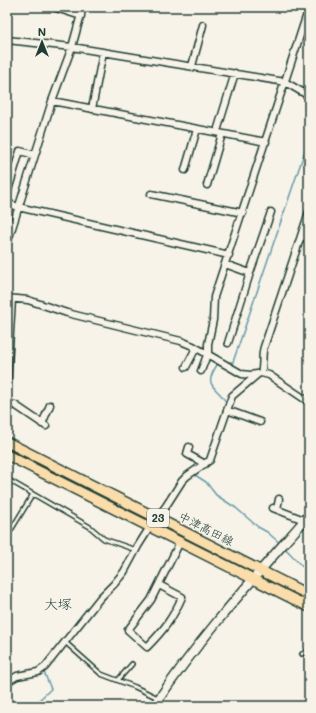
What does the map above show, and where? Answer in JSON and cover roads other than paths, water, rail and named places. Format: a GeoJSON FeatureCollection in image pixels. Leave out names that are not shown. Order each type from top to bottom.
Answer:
{"type":"FeatureCollection","features":[{"type":"Feature","properties":{"kind":"main road","name":"中津高田線"},"geometry":{"type":"LineString","coordinates":[[7,442],[309,595]]}},
{"type":"Feature","properties":{"kind":"main road","name":"中津高田線"},"geometry":{"type":"LineString","coordinates":[[7,455],[309,607]]}},
{"type":"Feature","properties":{"kind":"street"},"geometry":{"type":"LineString","coordinates":[[53,7],[81,16]]}},
{"type":"Feature","properties":{"kind":"street"},"geometry":{"type":"LineString","coordinates":[[7,244],[10,225],[18,207],[52,101],[72,47],[83,7]]}},
{"type":"Feature","properties":{"kind":"street"},"geometry":{"type":"LineString","coordinates":[[201,371],[207,355],[213,320],[214,297],[243,213],[309,8]]}},
{"type":"Feature","properties":{"kind":"street"},"geometry":{"type":"LineString","coordinates":[[192,66],[203,25]]}},
{"type":"Feature","properties":{"kind":"street"},"geometry":{"type":"LineString","coordinates":[[7,40],[72,47],[285,82],[309,96]]}},
{"type":"Feature","properties":{"kind":"street"},"geometry":{"type":"LineString","coordinates":[[92,109],[103,52]]}},
{"type":"Feature","properties":{"kind":"street"},"geometry":{"type":"LineString","coordinates":[[208,185],[235,73]]}},
{"type":"Feature","properties":{"kind":"street"},"geometry":{"type":"LineString","coordinates":[[52,101],[197,129],[220,131],[266,142]]}},
{"type":"Feature","properties":{"kind":"street"},"geometry":{"type":"LineString","coordinates":[[186,170],[197,129]]}},
{"type":"Feature","properties":{"kind":"street"},"geometry":{"type":"LineString","coordinates":[[7,194],[20,151],[35,155]]}},
{"type":"Feature","properties":{"kind":"street"},"geometry":{"type":"LineString","coordinates":[[151,194],[243,213]]}},
{"type":"Feature","properties":{"kind":"street"},"geometry":{"type":"LineString","coordinates":[[7,203],[18,207],[229,255]]}},
{"type":"Feature","properties":{"kind":"street"},"geometry":{"type":"LineString","coordinates":[[228,343],[271,212]]}},
{"type":"Feature","properties":{"kind":"street"},"geometry":{"type":"LineString","coordinates":[[7,682],[17,676],[40,671],[52,659],[100,598],[119,579],[150,527],[182,481],[211,458],[232,396],[260,374],[263,365],[262,353],[309,212]]}},
{"type":"Feature","properties":{"kind":"street"},"geometry":{"type":"LineString","coordinates":[[302,235],[309,240]]}},
{"type":"Feature","properties":{"kind":"street"},"geometry":{"type":"LineString","coordinates":[[225,264],[250,274]]}},
{"type":"Feature","properties":{"kind":"street"},"geometry":{"type":"LineString","coordinates":[[7,383],[9,298],[28,300],[67,313],[173,339],[196,348],[242,374],[269,375],[308,400]]}},
{"type":"Feature","properties":{"kind":"street"},"geometry":{"type":"LineString","coordinates":[[186,367],[196,348]]}},
{"type":"Feature","properties":{"kind":"street"},"geometry":{"type":"LineString","coordinates":[[242,374],[246,384]]}},
{"type":"Feature","properties":{"kind":"street"},"geometry":{"type":"LineString","coordinates":[[7,404],[15,405],[44,425],[50,405]]}},
{"type":"Feature","properties":{"kind":"street"},"geometry":{"type":"LineString","coordinates":[[227,410],[260,422]]}},
{"type":"Feature","properties":{"kind":"street"},"geometry":{"type":"LineString","coordinates":[[189,447],[186,454],[205,464]]}},
{"type":"Feature","properties":{"kind":"street"},"geometry":{"type":"LineString","coordinates":[[157,702],[206,635],[260,570],[307,518],[275,508],[279,499]]}},
{"type":"Feature","properties":{"kind":"street"},"geometry":{"type":"LineString","coordinates":[[159,585],[182,597],[176,612],[164,629],[147,646],[128,630],[151,600],[180,542]]}},
{"type":"Feature","properties":{"kind":"lane"},"geometry":{"type":"LineString","coordinates":[[7,479],[90,527],[104,539],[136,550]]}},
{"type":"Feature","properties":{"kind":"lane"},"geometry":{"type":"LineString","coordinates":[[8,535],[33,494]]}},
{"type":"Feature","properties":{"kind":"lane"},"geometry":{"type":"LineString","coordinates":[[65,642],[96,671],[104,676],[118,680],[157,702]]}},
{"type":"Feature","properties":{"kind":"lane"},"geometry":{"type":"LineString","coordinates":[[302,654],[309,650]]}},
{"type":"Feature","properties":{"kind":"lane"},"geometry":{"type":"LineString","coordinates":[[118,680],[132,664]]}},
{"type":"Feature","properties":{"kind":"waterway"},"geometry":{"type":"LineString","coordinates":[[226,362],[233,362],[309,139]]}},
{"type":"Feature","properties":{"kind":"waterway"},"geometry":{"type":"LineString","coordinates":[[219,362],[211,377],[211,382],[212,386],[227,404]]}},
{"type":"Feature","properties":{"kind":"waterway"},"geometry":{"type":"LineString","coordinates":[[193,475],[204,467]]}},
{"type":"Feature","properties":{"kind":"waterway"},"geometry":{"type":"LineString","coordinates":[[195,475],[206,482],[216,495],[236,508],[281,544]]}},
{"type":"Feature","properties":{"kind":"waterway"},"geometry":{"type":"LineString","coordinates":[[145,541],[152,531]]}},
{"type":"Feature","properties":{"kind":"waterway"},"geometry":{"type":"LineString","coordinates":[[285,548],[309,574]]}},
{"type":"Feature","properties":{"kind":"waterway"},"geometry":{"type":"LineString","coordinates":[[48,668],[87,619]]}},
{"type":"Feature","properties":{"kind":"waterway"},"geometry":{"type":"LineString","coordinates":[[36,706],[36,703],[51,689],[44,672],[46,670]]}},
{"type":"Feature","properties":{"kind":"district","name":"大塚"},"geometry":{"type":"Point","coordinates":[58,604]}}]}
